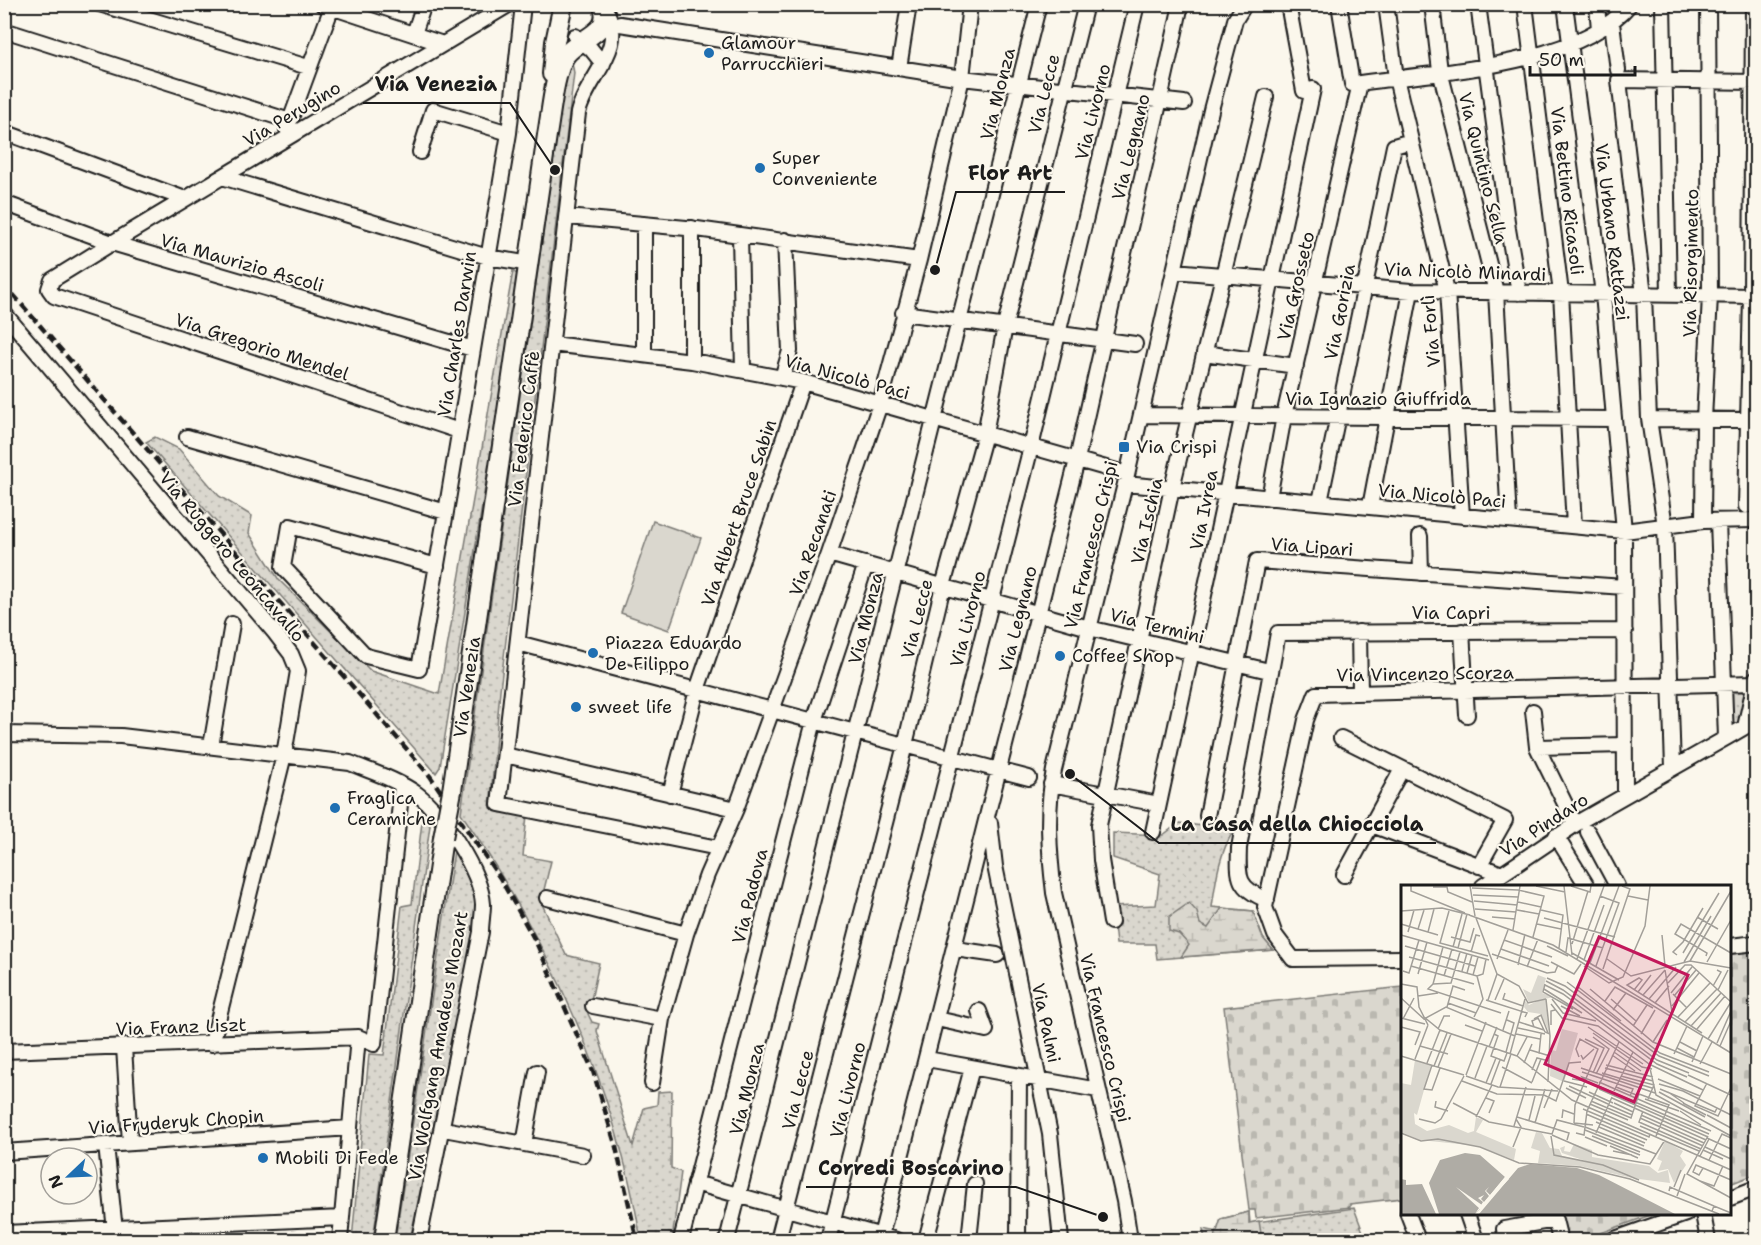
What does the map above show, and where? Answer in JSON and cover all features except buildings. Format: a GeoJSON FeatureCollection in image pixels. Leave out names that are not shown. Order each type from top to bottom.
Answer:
{"type":"FeatureCollection","features":[{"type":"Feature","properties":{"kind":"main road"},"geometry":{"type":"LineString","coordinates":[[547,135],[560,68],[565,56],[604,22],[603,6]]}},
{"type":"Feature","properties":{"kind":"main road"},"geometry":{"type":"LineString","coordinates":[[562,7],[563,27],[592,34]]}},
{"type":"Feature","properties":{"kind":"main road"},"geometry":{"type":"LineString","coordinates":[[547,135],[555,42],[562,7]]}},
{"type":"Feature","properties":{"kind":"main road","name":"Via Venezia"},"geometry":{"type":"LineString","coordinates":[[384,1240],[530,264],[547,135]]}},
{"type":"Feature","properties":{"kind":"street"},"geometry":{"type":"LineString","coordinates":[[99,4],[308,67]]}},
{"type":"Feature","properties":{"kind":"street"},"geometry":{"type":"LineString","coordinates":[[414,34],[424,4]]}},
{"type":"Feature","properties":{"kind":"street","name":"Via Perugino"},"geometry":{"type":"LineString","coordinates":[[54,296],[50,289],[52,280],[510,4]]}},
{"type":"Feature","properties":{"kind":"street","name":"Via Charles Darwin"},"geometry":{"type":"LineString","coordinates":[[437,566],[290,526],[283,567],[366,656],[419,669],[437,566],[509,133],[522,4]]}},
{"type":"Feature","properties":{"kind":"street"},"geometry":{"type":"LineString","coordinates":[[899,68],[909,4]]}},
{"type":"Feature","properties":{"kind":"street","name":"Via Recanati"},"geometry":{"type":"LineString","coordinates":[[652,1083],[662,1019],[686,934],[718,848],[736,809],[830,554],[880,404],[919,260],[962,78],[970,4]]}},
{"type":"Feature","properties":{"kind":"street","name":"Via Monza"},"geometry":{"type":"LineString","coordinates":[[727,1240],[1039,4]]}},
{"type":"Feature","properties":{"kind":"street","name":"Via Lecce"},"geometry":{"type":"LineString","coordinates":[[778,1240],[905,745],[943,586],[985,434],[1005,326],[1086,4]]}},
{"type":"Feature","properties":{"kind":"street","name":"Via Livorno"},"geometry":{"type":"LineString","coordinates":[[828,1240],[1031,447],[1137,4]]}},
{"type":"Feature","properties":{"kind":"street","name":"Via Legnano"},"geometry":{"type":"LineString","coordinates":[[880,1238],[990,814],[1077,460],[1102,339],[1161,100],[1181,4]]}},
{"type":"Feature","properties":{"kind":"street"},"geometry":{"type":"LineString","coordinates":[[1235,20],[1236,4]]}},
{"type":"Feature","properties":{"kind":"street","name":"Via Francesco Crispi"},"geometry":{"type":"LineString","coordinates":[[1130,1240],[1124,1200],[1054,893],[1049,852],[1051,783],[1235,20],[1245,4]]}},
{"type":"Feature","properties":{"kind":"street","name":"Via Ivrea"},"geometry":{"type":"LineString","coordinates":[[1153,832],[1272,279],[1308,90],[1288,4]]}},
{"type":"Feature","properties":{"kind":"street"},"geometry":{"type":"LineString","coordinates":[[1339,4],[1356,83],[1532,59],[1569,45],[1612,23],[1630,4]]}},
{"type":"Feature","properties":{"kind":"street","name":"Via Forlì"},"geometry":{"type":"LineString","coordinates":[[1386,4],[1396,78],[1447,291],[1462,516]]}},
{"type":"Feature","properties":{"kind":"street","name":"Via Quintino Sella"},"geometry":{"type":"LineString","coordinates":[[1432,4],[1440,71],[1496,292],[1509,520]]}},
{"type":"Feature","properties":{"kind":"street"},"geometry":{"type":"LineString","coordinates":[[1478,4],[1519,292]]}},
{"type":"Feature","properties":{"kind":"street","name":"Via Bettino Ricasoli"},"geometry":{"type":"LineString","coordinates":[[1525,4],[1561,293],[1574,526]]}},
{"type":"Feature","properties":{"kind":"street","name":"Via Urbano Rattazzi"},"geometry":{"type":"LineString","coordinates":[[1565,4],[1603,294],[1624,531],[1625,794]]}},
{"type":"Feature","properties":{"kind":"street"},"geometry":{"type":"LineString","coordinates":[[1597,4],[1599,30]]}},
{"type":"Feature","properties":{"kind":"street"},"geometry":{"type":"LineString","coordinates":[[1663,4],[1669,294]]}},
{"type":"Feature","properties":{"kind":"street","name":"Via Risorgimento"},"geometry":{"type":"LineString","coordinates":[[1703,521],[1704,420],[1710,295],[1708,4]]}},
{"type":"Feature","properties":{"kind":"street"},"geometry":{"type":"LineString","coordinates":[[1751,512],[1754,296],[1753,4]]}},
{"type":"Feature","properties":{"kind":"street"},"geometry":{"type":"LineString","coordinates":[[284,140],[329,5],[443,45]]}},
{"type":"Feature","properties":{"kind":"street"},"geometry":{"type":"LineString","coordinates":[[1612,23],[1644,295],[1648,419],[1665,526],[1672,768]]}},
{"type":"Feature","properties":{"kind":"street"},"geometry":{"type":"LineString","coordinates":[[603,64],[592,34],[620,24],[962,78],[1184,103]]}},
{"type":"Feature","properties":{"kind":"street"},"geometry":{"type":"LineString","coordinates":[[4,30],[290,122]]}},
{"type":"Feature","properties":{"kind":"street","name":"Via Federico Caffè"},"geometry":{"type":"LineString","coordinates":[[592,34],[611,46],[603,64],[587,88],[578,113],[499,804],[718,848]]}},
{"type":"Feature","properties":{"kind":"street"},"geometry":{"type":"LineString","coordinates":[[1618,75],[1666,81],[1754,82]]}},
{"type":"Feature","properties":{"kind":"street","name":"Via Grosseto"},"geometry":{"type":"LineString","coordinates":[[1269,498],[1284,416],[1315,283],[1356,83]]}},
{"type":"Feature","properties":{"kind":"street","name":"Via Ischia"},"geometry":{"type":"LineString","coordinates":[[1111,922],[1101,860],[1100,825],[1172,488],[1266,97]]}},
{"type":"Feature","properties":{"kind":"street"},"geometry":{"type":"LineString","coordinates":[[420,152],[433,110],[509,133]]}},
{"type":"Feature","properties":{"kind":"street"},"geometry":{"type":"LineString","coordinates":[[4,132],[185,199]]}},
{"type":"Feature","properties":{"kind":"street","name":"Via Gorizia"},"geometry":{"type":"LineString","coordinates":[[1320,502],[1363,286],[1394,146],[1411,141]]}},
{"type":"Feature","properties":{"kind":"street"},"geometry":{"type":"LineString","coordinates":[[222,177],[488,257],[530,264]]}},
{"type":"Feature","properties":{"kind":"street","name":"Via Maurizio Ascoli"},"geometry":{"type":"LineString","coordinates":[[4,203],[112,243],[473,349]]}},
{"type":"Feature","properties":{"kind":"street"},"geometry":{"type":"LineString","coordinates":[[567,217],[692,228],[919,260]]}},
{"type":"Feature","properties":{"kind":"street"},"geometry":{"type":"LineString","coordinates":[[644,224],[644,355]]}},
{"type":"Feature","properties":{"kind":"street"},"geometry":{"type":"LineString","coordinates":[[692,228],[692,361]]}},
{"type":"Feature","properties":{"kind":"street"},"geometry":{"type":"LineString","coordinates":[[740,235],[742,370]]}},
{"type":"Feature","properties":{"kind":"street"},"geometry":{"type":"LineString","coordinates":[[782,378],[790,351],[785,240]]}},
{"type":"Feature","properties":{"kind":"street","name":"Via Nicolò Minardi"},"geometry":{"type":"LineString","coordinates":[[1174,271],[1411,291],[1754,296]]}},
{"type":"Feature","properties":{"kind":"street"},"geometry":{"type":"LineString","coordinates":[[1371,507],[1411,291]]}},
{"type":"Feature","properties":{"kind":"street","name":"Via Gregorio Mendel"},"geometry":{"type":"LineString","coordinates":[[54,296],[459,431]]}},
{"type":"Feature","properties":{"kind":"street"},"geometry":{"type":"LineString","coordinates":[[903,313],[1135,344]]}},
{"type":"Feature","properties":{"kind":"street","name":"Via Ruggero Leoncavallo"},"geometry":{"type":"LineString","coordinates":[[8,322],[291,654],[298,671],[284,755],[212,1044]]}},
{"type":"Feature","properties":{"kind":"street","name":"Via Nicolò Paci"},"geometry":{"type":"LineString","coordinates":[[552,344],[692,361],[803,382],[1077,460],[1126,479],[1172,488],[1624,531],[1718,521],[1751,512]]}},
{"type":"Feature","properties":{"kind":"street"},"geometry":{"type":"LineString","coordinates":[[1204,353],[1296,366]]}},
{"type":"Feature","properties":{"kind":"street","name":"Via Albert Bruce Sabin"},"geometry":{"type":"LineString","coordinates":[[670,794],[697,690],[803,382]]}},
{"type":"Feature","properties":{"kind":"street","name":"Via Ignazio Giuffrida"},"geometry":{"type":"LineString","coordinates":[[1141,415],[1614,419]]}},
{"type":"Feature","properties":{"kind":"street"},"geometry":{"type":"LineString","coordinates":[[1648,419],[1752,420]]}},
{"type":"Feature","properties":{"kind":"street"},"geometry":{"type":"LineString","coordinates":[[187,437],[446,512]]}},
{"type":"Feature","properties":{"kind":"street"},"geometry":{"type":"LineString","coordinates":[[1718,521],[1726,738]]}},
{"type":"Feature","properties":{"kind":"street"},"geometry":{"type":"LineString","coordinates":[[1419,536],[1421,573]]}},
{"type":"Feature","properties":{"kind":"street","name":"Via Termini"},"geometry":{"type":"LineString","coordinates":[[830,554],[1089,628],[1269,671]]}},
{"type":"Feature","properties":{"kind":"street","name":"Via Lipari"},"geometry":{"type":"LineString","coordinates":[[1207,816],[1257,561],[1624,587]]}},
{"type":"Feature","properties":{"kind":"street","name":"Via Padova"},"geometry":{"type":"LineString","coordinates":[[681,1240],[814,721],[866,564]]}},
{"type":"Feature","properties":{"kind":"street"},"geometry":{"type":"LineString","coordinates":[[211,746],[232,624]]}},
{"type":"Feature","properties":{"kind":"street"},"geometry":{"type":"LineString","coordinates":[[1462,631],[1467,715]]}},
{"type":"Feature","properties":{"kind":"street","name":"Via Capri"},"geometry":{"type":"LineString","coordinates":[[1269,671],[1278,633],[1625,631]]}},
{"type":"Feature","properties":{"kind":"street"},"geometry":{"type":"LineString","coordinates":[[1359,632],[1360,693]]}},
{"type":"Feature","properties":{"kind":"street"},"geometry":{"type":"LineString","coordinates":[[518,643],[1029,778]]}},
{"type":"Feature","properties":{"kind":"street"},"geometry":{"type":"LineString","coordinates":[[1269,671],[1239,848],[1238,867],[1241,883],[1248,892],[1266,903],[1275,935],[1293,959],[1401,958]]}},
{"type":"Feature","properties":{"kind":"street","name":"Via Vincenzo Scorza"},"geometry":{"type":"LineString","coordinates":[[1266,903],[1306,720],[1316,694],[1670,686],[1755,681]]}},
{"type":"Feature","properties":{"kind":"street","name":"Via Pindaro"},"geometry":{"type":"LineString","coordinates":[[1372,825],[1502,874],[1556,836],[1625,794],[1745,727],[1755,681]]}},
{"type":"Feature","properties":{"kind":"street"},"geometry":{"type":"LineString","coordinates":[[1533,711],[1537,747],[1575,825]]}},
{"type":"Feature","properties":{"kind":"street","name":"Via Wolfgang Amadeus Mozart"},"geometry":{"type":"LineString","coordinates":[[4,734],[121,736],[350,763],[417,794],[442,820],[466,859],[483,902],[481,932],[444,1129],[419,1240]]}},
{"type":"Feature","properties":{"kind":"street"},"geometry":{"type":"LineString","coordinates":[[1341,738],[1505,820],[1479,866]]}},
{"type":"Feature","properties":{"kind":"street"},"geometry":{"type":"LineString","coordinates":[[1537,747],[1625,745]]}},
{"type":"Feature","properties":{"kind":"street"},"geometry":{"type":"LineString","coordinates":[[505,755],[736,809]]}},
{"type":"Feature","properties":{"kind":"street"},"geometry":{"type":"LineString","coordinates":[[1344,875],[1402,770]]}},
{"type":"Feature","properties":{"kind":"street"},"geometry":{"type":"LineString","coordinates":[[1051,783],[1159,804]]}},
{"type":"Feature","properties":{"kind":"street","name":"Via Franz Liszt"},"geometry":{"type":"LineString","coordinates":[[4,1051],[358,1037],[374,1044],[402,786]]}},
{"type":"Feature","properties":{"kind":"street","name":"Via Palmi"},"geometry":{"type":"LineString","coordinates":[[990,814],[994,866],[1050,1134],[1061,1240]]}},
{"type":"Feature","properties":{"kind":"street"},"geometry":{"type":"LineString","coordinates":[[1588,832],[1616,885]]}},
{"type":"Feature","properties":{"kind":"street"},"geometry":{"type":"LineString","coordinates":[[1556,836],[1586,885]]}},
{"type":"Feature","properties":{"kind":"street"},"geometry":{"type":"LineString","coordinates":[[1485,885],[1502,874]]}},
{"type":"Feature","properties":{"kind":"street"},"geometry":{"type":"LineString","coordinates":[[547,898],[686,934]]}},
{"type":"Feature","properties":{"kind":"street"},"geometry":{"type":"LineString","coordinates":[[1731,946],[1756,944]]}},
{"type":"Feature","properties":{"kind":"street"},"geometry":{"type":"LineString","coordinates":[[955,949],[998,956]]}},
{"type":"Feature","properties":{"kind":"street"},"geometry":{"type":"LineString","coordinates":[[593,1006],[662,1019]]}},
{"type":"Feature","properties":{"kind":"street"},"geometry":{"type":"LineString","coordinates":[[937,1018],[986,1030],[979,1011]]}},
{"type":"Feature","properties":{"kind":"street"},"geometry":{"type":"LineString","coordinates":[[340,1240],[358,1037]]}},
{"type":"Feature","properties":{"kind":"street"},"geometry":{"type":"LineString","coordinates":[[124,1047],[130,1143]]}},
{"type":"Feature","properties":{"kind":"street"},"geometry":{"type":"LineString","coordinates":[[927,1059],[1098,1090]]}},
{"type":"Feature","properties":{"kind":"street"},"geometry":{"type":"LineString","coordinates":[[926,1240],[972,1068]]}},
{"type":"Feature","properties":{"kind":"street"},"geometry":{"type":"LineString","coordinates":[[524,1144],[537,1072]]}},
{"type":"Feature","properties":{"kind":"street"},"geometry":{"type":"LineString","coordinates":[[1018,1240],[1019,1077]]}},
{"type":"Feature","properties":{"kind":"street","name":"Via Fryderyk Chopin"},"geometry":{"type":"LineString","coordinates":[[4,1152],[350,1128]]}},
{"type":"Feature","properties":{"kind":"street"},"geometry":{"type":"LineString","coordinates":[[444,1129],[584,1155]]}},
{"type":"Feature","properties":{"kind":"street"},"geometry":{"type":"LineString","coordinates":[[106,1145],[115,1234]]}},
{"type":"Feature","properties":{"kind":"street"},"geometry":{"type":"LineString","coordinates":[[695,1183],[880,1238],[896,1240]]}},
{"type":"Feature","properties":{"kind":"street"},"geometry":{"type":"LineString","coordinates":[[969,1240],[975,1184]]}},
{"type":"Feature","properties":{"kind":"street"},"geometry":{"type":"LineString","coordinates":[[1731,1198],[1756,1188]]}},
{"type":"Feature","properties":{"kind":"street"},"geometry":{"type":"LineString","coordinates":[[1408,1215],[1418,1240]]}},
{"type":"Feature","properties":{"kind":"street"},"geometry":{"type":"LineString","coordinates":[[1467,1215],[1476,1240]]}},
{"type":"Feature","properties":{"kind":"street"},"geometry":{"type":"LineString","coordinates":[[1612,1240],[1639,1236],[1684,1215]]}},
{"type":"Feature","properties":{"kind":"street"},"geometry":{"type":"LineString","coordinates":[[1702,1215],[1708,1240]]}},
{"type":"Feature","properties":{"kind":"street"},"geometry":{"type":"LineString","coordinates":[[4,1233],[115,1234],[342,1218]]}},
{"type":"Feature","properties":{"kind":"street"},"geometry":{"type":"LineString","coordinates":[[1508,1240],[1504,1229],[1555,1220],[1560,1240]]}},
{"type":"Feature","properties":{"kind":"green space"},"geometry":{"type":"Polygon","coordinates":[[[571,57],[574,73],[500,690],[490,808],[527,815],[523,856],[551,861],[541,902],[566,955],[599,963],[588,1014],[592,1022],[599,1024],[597,1031],[633,1146],[644,1108],[657,1105],[658,1092],[672,1091],[671,1168],[681,1172],[672,1240],[641,1240],[614,1126],[596,1071],[574,1017],[523,912],[461,813],[567,63],[571,57]]]}},
{"type":"Feature","properties":{"kind":"green space"},"geometry":{"type":"Polygon","coordinates":[[[513,271],[518,275],[517,289],[440,767],[436,773],[146,442],[155,437],[179,449],[219,496],[252,516],[249,533],[279,580],[371,671],[439,694],[513,271]]]}},
{"type":"Feature","properties":{"kind":"green space"},"geometry":{"type":"Polygon","coordinates":[[[653,521],[701,538],[669,630],[621,613],[653,521]]]}},
{"type":"Feature","properties":{"kind":"green space"},"geometry":{"type":"Polygon","coordinates":[[[1728,689],[1747,689],[1739,723],[1731,726],[1728,689]]]}},
{"type":"Feature","properties":{"kind":"green space"},"geometry":{"type":"Polygon","coordinates":[[[431,818],[373,1240],[352,1240],[369,1054],[384,1055],[402,906],[412,904],[422,822],[431,818]]]}},
{"type":"Feature","properties":{"kind":"green space"},"geometry":{"type":"Polygon","coordinates":[[[1179,823],[1234,830],[1222,858],[1212,907],[1253,911],[1263,938],[1273,950],[1157,959],[1155,944],[1116,944],[1112,907],[1156,905],[1160,874],[1113,858],[1113,833],[1163,835],[1179,823]]]}},
{"type":"Feature","properties":{"kind":"green space"},"geometry":{"type":"Polygon","coordinates":[[[454,851],[471,884],[476,920],[410,1240],[395,1240],[454,851]]]}},
{"type":"Feature","properties":{"kind":"green space"},"geometry":{"type":"Polygon","coordinates":[[[1189,903],[1197,912],[1200,924],[1208,928],[1222,908],[1253,911],[1263,938],[1273,950],[1181,957],[1189,945],[1179,934],[1169,931],[1169,917],[1189,903]]]}},
{"type":"Feature","properties":{"kind":"green space"},"geometry":{"type":"Polygon","coordinates":[[[1756,949],[1756,1174],[1731,1184],[1731,952],[1756,949]]]}},
{"type":"Feature","properties":{"kind":"green space"},"geometry":{"type":"Polygon","coordinates":[[[1401,987],[1401,1198],[1350,1204],[1350,1207],[1256,1218],[1255,1210],[1249,1210],[1224,1007],[1401,987]]]}},
{"type":"Feature","properties":{"kind":"green space"},"geometry":{"type":"Polygon","coordinates":[[[1354,1208],[1366,1240],[1205,1240],[1203,1229],[1218,1232],[1221,1219],[1249,1212],[1250,1223],[1354,1208]]]}},
{"type":"Feature","properties":{"kind":"green space"},"geometry":{"type":"Polygon","coordinates":[[[1249,1212],[1249,1223],[1259,1221],[1262,1240],[1214,1240],[1221,1219],[1249,1212]]]}},
{"type":"Feature","properties":{"kind":"green space"},"geometry":{"type":"Polygon","coordinates":[[[1561,1215],[1650,1215],[1582,1240],[1566,1240],[1561,1215]]]}},
{"type":"Feature","properties":{"kind":"railway"},"geometry":{"type":"LineString","coordinates":[[4,284],[430,776],[500,878],[536,942],[593,1071],[616,1147],[637,1240]]}},
{"type":"Feature","properties":{"kind":"place","name":"Glamour Parrucchieri"},"geometry":{"type":"Point","coordinates":[709,53]}},
{"type":"Feature","properties":{"kind":"place","name":"Super Conveniente"},"geometry":{"type":"Point","coordinates":[760,168]}},
{"type":"Feature","properties":{"kind":"place","name":"Via Venezia"},"geometry":{"type":"Point","coordinates":[555,170]}},
{"type":"Feature","properties":{"kind":"place","name":"Flor Art"},"geometry":{"type":"Point","coordinates":[935,270]}},
{"type":"Feature","properties":{"kind":"place","name":"Via Crispi"},"geometry":{"type":"Point","coordinates":[1124,447]}},
{"type":"Feature","properties":{"kind":"place","name":"Piazza Eduardo De Filippo"},"geometry":{"type":"Point","coordinates":[593,653]}},
{"type":"Feature","properties":{"kind":"place","name":"Coffee Shop"},"geometry":{"type":"Point","coordinates":[1060,656]}},
{"type":"Feature","properties":{"kind":"place","name":"sweet life"},"geometry":{"type":"Point","coordinates":[576,707]}},
{"type":"Feature","properties":{"kind":"place","name":"La Casa della Chiocciola"},"geometry":{"type":"Point","coordinates":[1070,774]}},
{"type":"Feature","properties":{"kind":"place","name":"Fraglica Ceramiche"},"geometry":{"type":"Point","coordinates":[335,808]}},
{"type":"Feature","properties":{"kind":"place","name":"Mobili Di Fede"},"geometry":{"type":"Point","coordinates":[263,1158]}},
{"type":"Feature","properties":{"kind":"place","name":"Corredi Boscarino"},"geometry":{"type":"Point","coordinates":[1103,1217]}}]}
